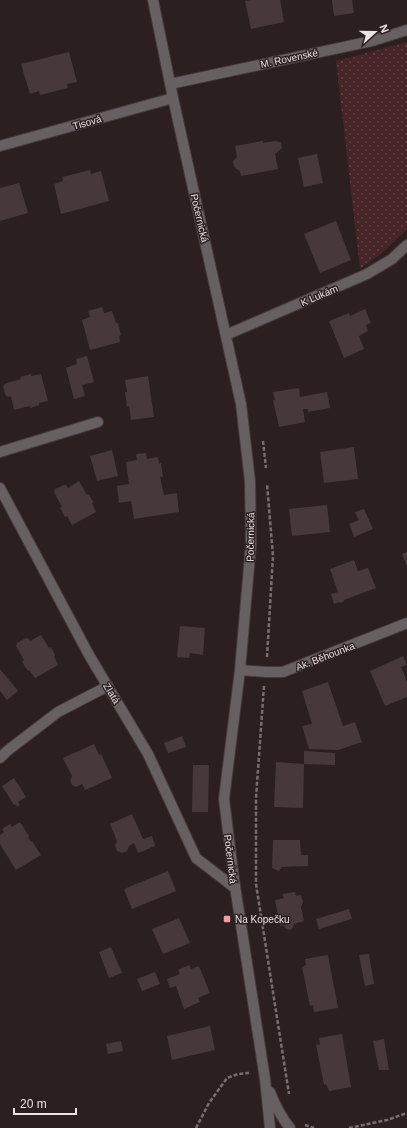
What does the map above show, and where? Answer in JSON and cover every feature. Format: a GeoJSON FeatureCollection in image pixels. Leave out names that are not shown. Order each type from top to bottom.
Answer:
{"type":"FeatureCollection","features":[{"type":"Feature","properties":{"kind":"street","name":"Počernická"},"geometry":{"type":"LineString","coordinates":[[153,0],[240,404],[250,481],[251,544],[240,670],[224,799],[235,888],[264,1075],[270,1128]]}},
{"type":"Feature","properties":{"kind":"street","name":"M. Rovenské"},"geometry":{"type":"LineString","coordinates":[[170,84],[372,40],[407,30]]}},
{"type":"Feature","properties":{"kind":"street","name":"Tisová"},"geometry":{"type":"LineString","coordinates":[[0,146],[173,98]]}},
{"type":"Feature","properties":{"kind":"street","name":"K Lukám"},"geometry":{"type":"LineString","coordinates":[[226,335],[367,274],[392,259],[407,245]]}},
{"type":"Feature","properties":{"kind":"street"},"geometry":{"type":"LineString","coordinates":[[0,452],[98,422]]}},
{"type":"Feature","properties":{"kind":"street","name":"Zlatá"},"geometry":{"type":"LineString","coordinates":[[0,488],[89,655],[148,754],[196,858],[235,888]]}},
{"type":"Feature","properties":{"kind":"street","name":"Ak. Běhounka"},"geometry":{"type":"LineString","coordinates":[[240,670],[284,672],[407,624]]}},
{"type":"Feature","properties":{"kind":"street"},"geometry":{"type":"LineString","coordinates":[[0,758],[58,712],[108,686]]}},
{"type":"Feature","properties":{"kind":"street","name":"Počernická"},"geometry":{"type":"LineString","coordinates":[[264,1075],[274,1102],[283,1119],[290,1128]]}},
{"type":"Feature","properties":{"kind":"path"},"geometry":{"type":"LineString","coordinates":[[262,438],[266,472]]}},
{"type":"Feature","properties":{"kind":"path"},"geometry":{"type":"LineString","coordinates":[[267,479],[273,556],[256,798],[256,884],[289,1096]]}},
{"type":"Feature","properties":{"kind":"path"},"geometry":{"type":"LineString","coordinates":[[196,1128],[209,1103],[227,1078],[238,1074],[264,1075]]}},
{"type":"Feature","properties":{"kind":"path"},"geometry":{"type":"LineString","coordinates":[[349,1128],[376,1123],[407,1113]]}},
{"type":"Feature","properties":{"kind":"path"},"geometry":{"type":"LineString","coordinates":[[301,1123],[305,1126],[314,1128]]}},
{"type":"Feature","properties":{"kind":"path"},"geometry":{"type":"LineString","coordinates":[[376,1123],[377,1128]]}},
{"type":"Feature","properties":{"kind":"shaded area"},"geometry":{"type":"Polygon","coordinates":[[[407,42],[407,229],[382,253],[360,269],[336,61],[407,42]]]}},
{"type":"Feature","properties":{"kind":"building"},"geometry":{"type":"Polygon","coordinates":[[[280,0],[284,22],[251,29],[245,1],[280,0]]]}},
{"type":"Feature","properties":{"kind":"building"},"geometry":{"type":"Polygon","coordinates":[[[332,0],[352,0],[354,13],[334,16],[332,0]]]}},
{"type":"Feature","properties":{"kind":"building"},"geometry":{"type":"Polygon","coordinates":[[[69,52],[77,82],[67,84],[68,88],[40,95],[39,91],[30,94],[21,64],[69,52]]]}},
{"type":"Feature","properties":{"kind":"building"},"geometry":{"type":"Polygon","coordinates":[[[263,141],[263,143],[275,141],[281,142],[282,148],[275,154],[278,169],[241,176],[240,171],[234,167],[233,161],[237,157],[235,146],[263,141]]]}},
{"type":"Feature","properties":{"kind":"building"},"geometry":{"type":"Polygon","coordinates":[[[317,154],[323,183],[304,187],[298,158],[317,154]]]}},
{"type":"Feature","properties":{"kind":"building"},"geometry":{"type":"Polygon","coordinates":[[[90,170],[91,174],[101,171],[109,201],[61,214],[54,184],[63,181],[62,177],[90,170]]]}},
{"type":"Feature","properties":{"kind":"building"},"geometry":{"type":"Polygon","coordinates":[[[19,183],[28,213],[0,221],[0,188],[19,183]]]}},
{"type":"Feature","properties":{"kind":"building"},"geometry":{"type":"Polygon","coordinates":[[[336,221],[351,260],[320,273],[304,234],[336,221]]]}},
{"type":"Feature","properties":{"kind":"building"},"geometry":{"type":"Polygon","coordinates":[[[102,307],[104,313],[112,311],[116,323],[118,323],[121,335],[119,336],[120,342],[90,350],[82,320],[90,317],[88,311],[102,307]]]}},
{"type":"Feature","properties":{"kind":"building"},"geometry":{"type":"Polygon","coordinates":[[[365,309],[371,323],[366,325],[368,331],[359,336],[364,349],[344,358],[329,321],[349,313],[350,316],[365,309]]]}},
{"type":"Feature","properties":{"kind":"building"},"geometry":{"type":"Polygon","coordinates":[[[87,356],[94,382],[82,385],[85,396],[74,399],[66,368],[77,364],[76,359],[87,356]]]}},
{"type":"Feature","properties":{"kind":"building"},"geometry":{"type":"Polygon","coordinates":[[[31,374],[31,376],[41,374],[48,401],[39,403],[39,405],[30,408],[30,406],[14,410],[11,396],[6,396],[3,387],[7,383],[31,374]]]}},
{"type":"Feature","properties":{"kind":"building"},"geometry":{"type":"Polygon","coordinates":[[[148,376],[154,417],[131,420],[129,406],[127,407],[125,380],[148,376]]]}},
{"type":"Feature","properties":{"kind":"building"},"geometry":{"type":"Polygon","coordinates":[[[299,388],[300,397],[327,392],[330,408],[308,412],[308,409],[303,409],[305,422],[279,427],[273,400],[275,400],[273,392],[299,388]]]}},
{"type":"Feature","properties":{"kind":"building"},"geometry":{"type":"Polygon","coordinates":[[[354,447],[358,479],[324,483],[320,452],[354,447]]]}},
{"type":"Feature","properties":{"kind":"building"},"geometry":{"type":"Polygon","coordinates":[[[112,450],[118,476],[97,481],[90,456],[112,450]]]}},
{"type":"Feature","properties":{"kind":"building"},"geometry":{"type":"Polygon","coordinates":[[[146,453],[147,459],[158,457],[159,464],[161,463],[163,477],[160,477],[164,495],[177,493],[179,512],[134,519],[131,501],[119,503],[117,486],[129,484],[126,462],[137,460],[136,454],[146,453]]]}},
{"type":"Feature","properties":{"kind":"building"},"geometry":{"type":"Polygon","coordinates":[[[79,481],[87,495],[89,494],[96,512],[72,525],[60,508],[62,507],[54,492],[55,489],[64,485],[68,488],[79,481]]]}},
{"type":"Feature","properties":{"kind":"building"},"geometry":{"type":"Polygon","coordinates":[[[327,505],[330,532],[292,536],[289,509],[327,505]]]}},
{"type":"Feature","properties":{"kind":"building"},"geometry":{"type":"Polygon","coordinates":[[[364,509],[373,529],[354,537],[349,524],[359,520],[355,512],[364,509]]]}},
{"type":"Feature","properties":{"kind":"building"},"geometry":{"type":"Polygon","coordinates":[[[407,552],[407,566],[402,554],[407,552]]]}},
{"type":"Feature","properties":{"kind":"building"},"geometry":{"type":"Polygon","coordinates":[[[354,560],[358,571],[368,568],[376,588],[344,600],[341,603],[334,604],[331,594],[338,592],[330,569],[354,560]]]}},
{"type":"Feature","properties":{"kind":"building"},"geometry":{"type":"Polygon","coordinates":[[[180,626],[205,628],[203,655],[190,653],[189,658],[177,657],[180,626]]]}},
{"type":"Feature","properties":{"kind":"building"},"geometry":{"type":"Polygon","coordinates":[[[41,635],[49,648],[51,647],[58,665],[35,678],[22,662],[24,660],[16,646],[17,643],[26,638],[30,641],[41,635]]]}},
{"type":"Feature","properties":{"kind":"building"},"geometry":{"type":"Polygon","coordinates":[[[403,656],[407,665],[401,667],[407,682],[407,697],[385,706],[370,671],[403,656]]]}},
{"type":"Feature","properties":{"kind":"building"},"geometry":{"type":"Polygon","coordinates":[[[0,669],[18,691],[7,700],[0,691],[0,669]]]}},
{"type":"Feature","properties":{"kind":"building"},"geometry":{"type":"Polygon","coordinates":[[[328,682],[343,726],[355,722],[362,742],[338,750],[309,749],[302,726],[312,724],[302,691],[328,682]]]}},
{"type":"Feature","properties":{"kind":"building"},"geometry":{"type":"Polygon","coordinates":[[[182,736],[186,747],[168,753],[164,743],[182,736]]]}},
{"type":"Feature","properties":{"kind":"building"},"geometry":{"type":"Polygon","coordinates":[[[94,744],[99,755],[101,754],[112,778],[85,790],[82,784],[76,787],[72,785],[70,780],[72,776],[63,758],[94,744]]]}},
{"type":"Feature","properties":{"kind":"building"},"geometry":{"type":"Polygon","coordinates":[[[304,751],[335,753],[335,765],[304,764],[304,751]]]}},
{"type":"Feature","properties":{"kind":"building"},"geometry":{"type":"Polygon","coordinates":[[[276,762],[304,764],[303,808],[274,807],[276,762]]]}},
{"type":"Feature","properties":{"kind":"building"},"geometry":{"type":"Polygon","coordinates":[[[193,765],[209,765],[208,812],[192,812],[193,765]]]}},
{"type":"Feature","properties":{"kind":"building"},"geometry":{"type":"Polygon","coordinates":[[[14,778],[26,797],[18,802],[20,805],[17,807],[15,804],[14,805],[2,786],[14,778]]]}},
{"type":"Feature","properties":{"kind":"building"},"geometry":{"type":"Polygon","coordinates":[[[132,814],[143,839],[152,836],[155,846],[138,853],[134,843],[129,846],[127,851],[122,853],[117,851],[115,846],[117,841],[110,824],[132,814]]]}},
{"type":"Feature","properties":{"kind":"building"},"geometry":{"type":"Polygon","coordinates":[[[20,822],[31,842],[32,841],[41,855],[16,870],[0,844],[0,835],[4,832],[2,829],[10,824],[12,827],[20,822]]]}},
{"type":"Feature","properties":{"kind":"building"},"geometry":{"type":"Polygon","coordinates":[[[273,840],[300,840],[301,855],[308,855],[308,866],[282,867],[279,871],[272,868],[273,840]]]}},
{"type":"Feature","properties":{"kind":"building"},"geometry":{"type":"Polygon","coordinates":[[[168,871],[176,891],[132,909],[124,889],[168,871]]]}},
{"type":"Feature","properties":{"kind":"building"},"geometry":{"type":"Polygon","coordinates":[[[295,892],[296,896],[301,895],[303,902],[301,907],[304,921],[294,924],[293,928],[290,930],[286,929],[283,925],[280,926],[275,900],[284,898],[282,894],[295,892]]]}},
{"type":"Feature","properties":{"kind":"building"},"geometry":{"type":"Polygon","coordinates":[[[349,909],[352,919],[319,929],[316,919],[349,909]]]}},
{"type":"Feature","properties":{"kind":"building"},"geometry":{"type":"Polygon","coordinates":[[[179,918],[190,943],[163,954],[152,929],[179,918]]]}},
{"type":"Feature","properties":{"kind":"building"},"geometry":{"type":"Polygon","coordinates":[[[111,947],[122,973],[109,978],[99,952],[111,947]]]}},
{"type":"Feature","properties":{"kind":"building"},"geometry":{"type":"Polygon","coordinates":[[[369,954],[374,984],[365,986],[359,955],[369,954]]]}},
{"type":"Feature","properties":{"kind":"building"},"geometry":{"type":"Polygon","coordinates":[[[328,955],[338,1008],[314,1012],[313,1005],[310,1006],[302,967],[306,965],[305,959],[328,955]]]}},
{"type":"Feature","properties":{"kind":"building"},"geometry":{"type":"Polygon","coordinates":[[[189,965],[191,969],[199,966],[210,993],[198,998],[200,1002],[184,1009],[176,986],[170,988],[167,979],[180,974],[178,970],[189,965]]]}},
{"type":"Feature","properties":{"kind":"building"},"geometry":{"type":"Polygon","coordinates":[[[155,972],[160,984],[142,991],[137,979],[155,972]]]}},
{"type":"Feature","properties":{"kind":"building"},"geometry":{"type":"Polygon","coordinates":[[[210,1026],[215,1050],[172,1060],[167,1036],[210,1026]]]}},
{"type":"Feature","properties":{"kind":"building"},"geometry":{"type":"Polygon","coordinates":[[[342,1034],[351,1087],[329,1091],[326,1084],[324,1085],[316,1045],[320,1044],[319,1038],[342,1034]]]}},
{"type":"Feature","properties":{"kind":"building"},"geometry":{"type":"Polygon","coordinates":[[[384,1039],[389,1070],[379,1070],[373,1041],[384,1039]]]}},
{"type":"Feature","properties":{"kind":"building"},"geometry":{"type":"Polygon","coordinates":[[[121,1041],[123,1051],[108,1054],[106,1044],[121,1041]]]}},
{"type":"Feature","properties":{"kind":"place","name":"Na Kopečku"},"geometry":{"type":"Point","coordinates":[227,919]}}]}
